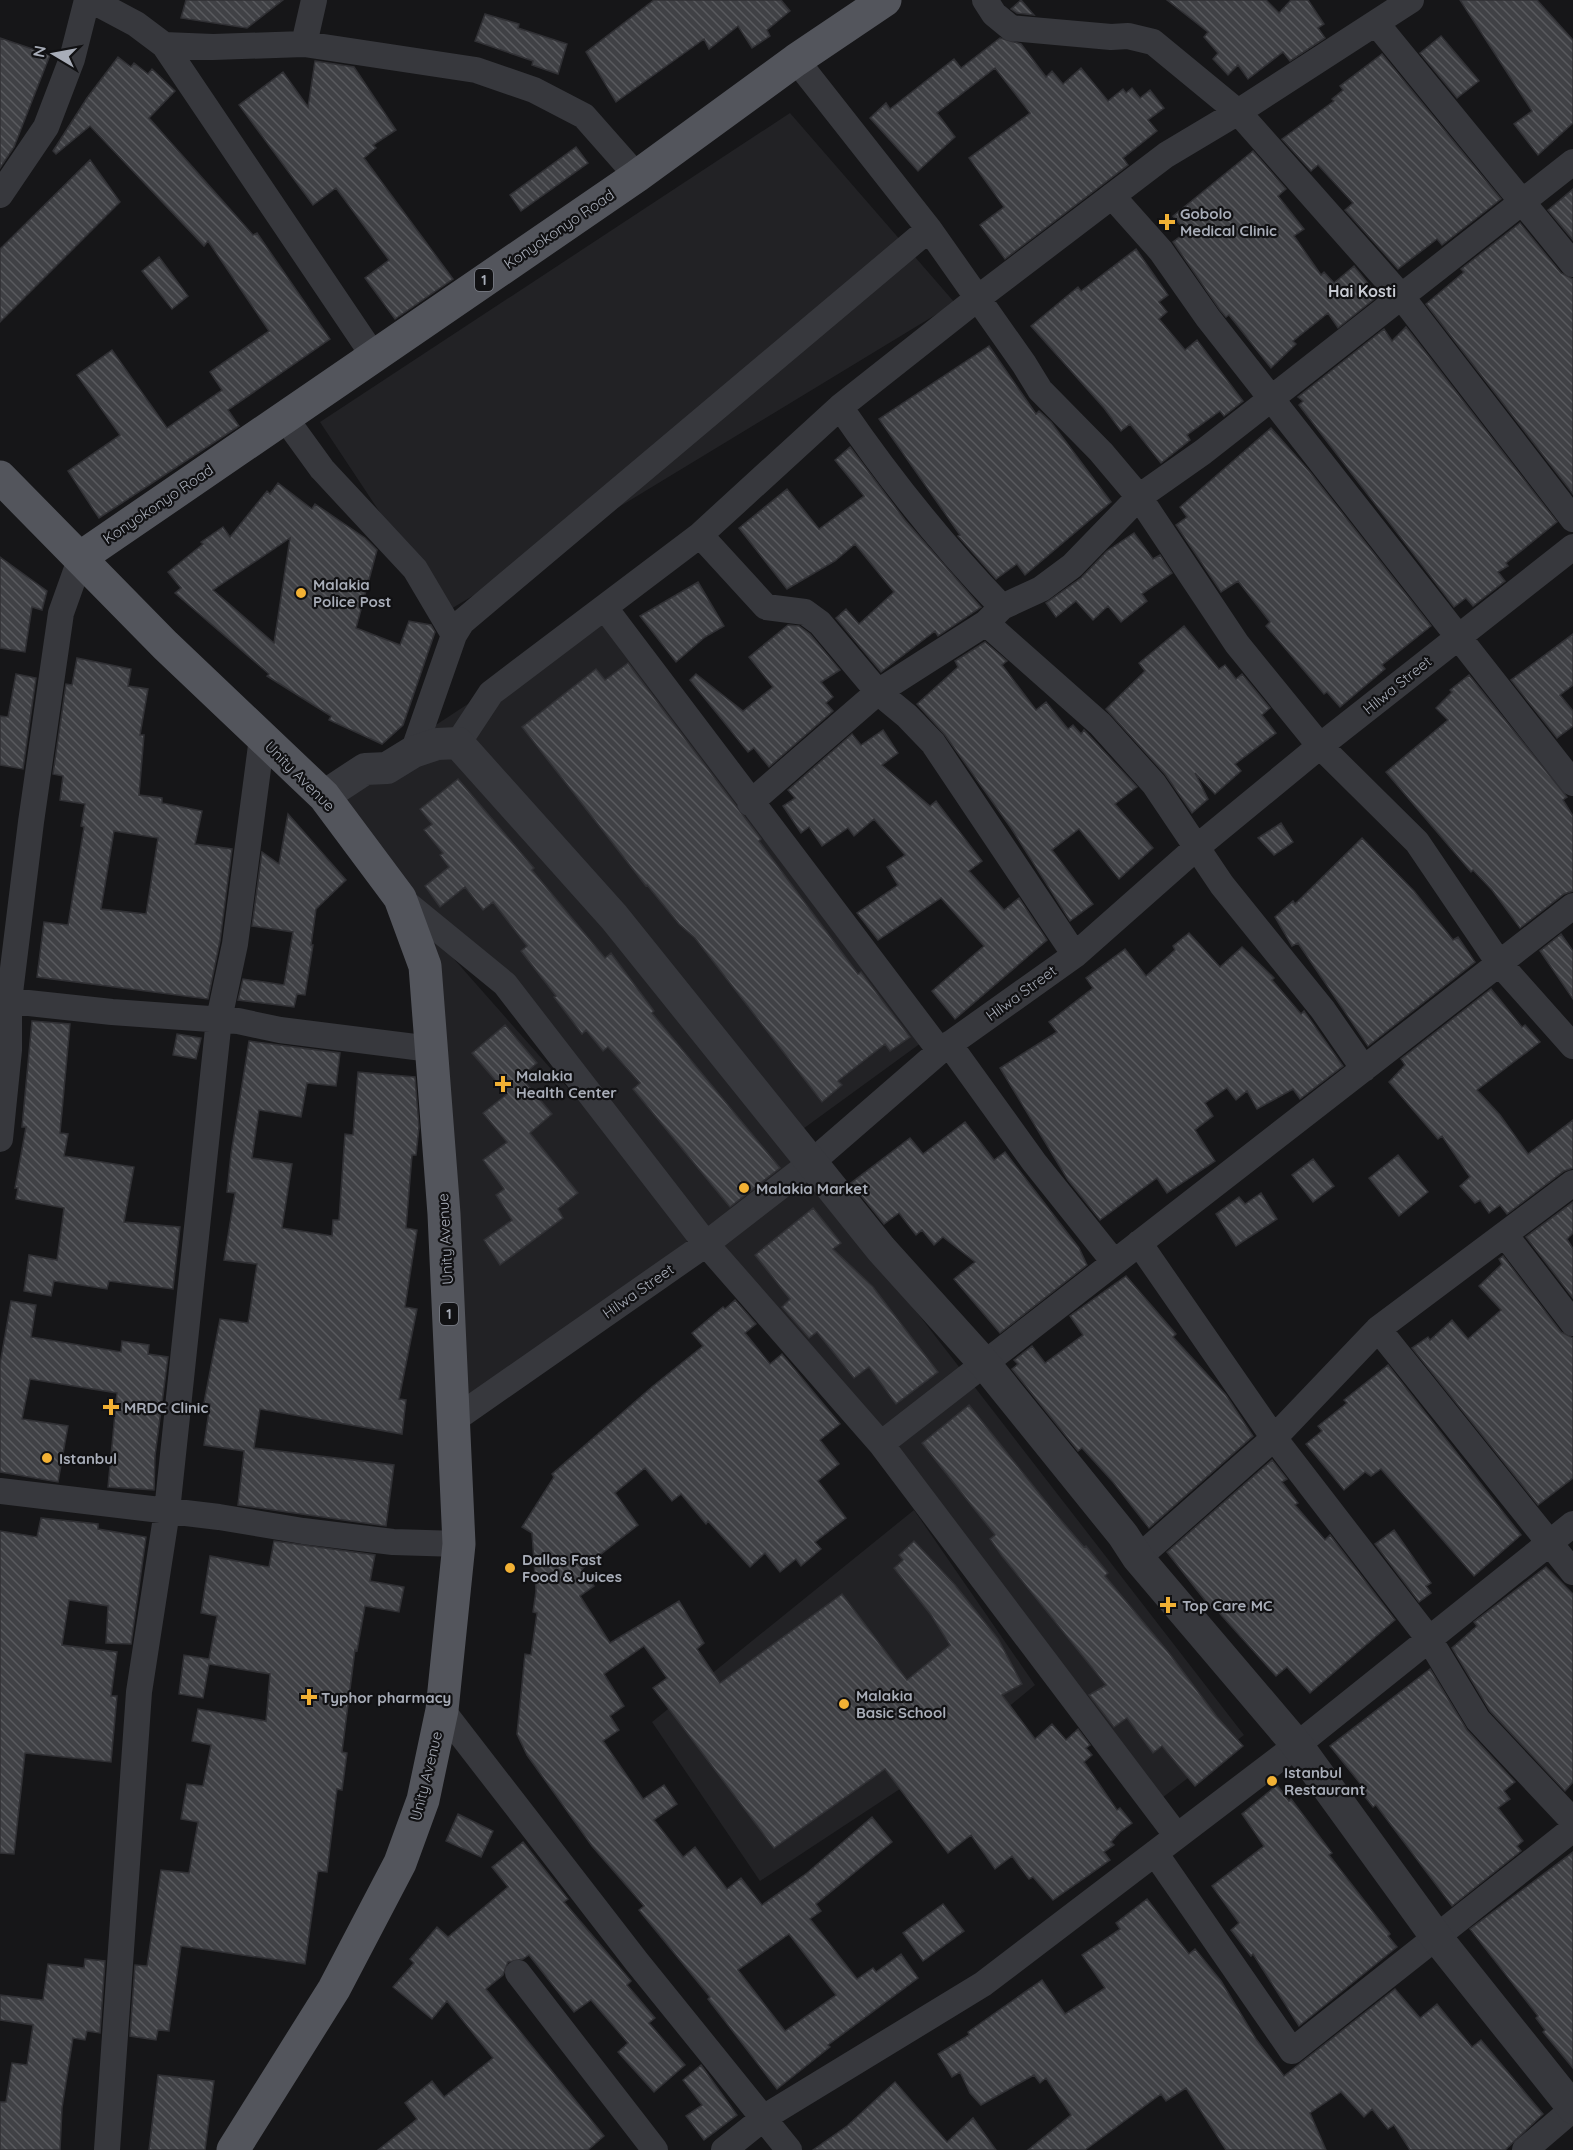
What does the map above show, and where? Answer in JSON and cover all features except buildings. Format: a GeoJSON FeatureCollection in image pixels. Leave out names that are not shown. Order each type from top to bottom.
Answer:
{"type":"FeatureCollection","features":[{"type":"Feature","properties":{"kind":"main road","name":"Konyokonyo Road"},"geometry":{"type":"LineString","coordinates":[[81,557],[285,418],[372,355],[637,176],[796,60],[885,0]]}},
{"type":"Feature","properties":{"kind":"main road","name":"Unity Avenue"},"geometry":{"type":"LineString","coordinates":[[0,477],[165,645],[324,796],[400,898],[425,966],[455,1419],[459,1544],[442,1710],[423,1800],[400,1863],[334,1989],[232,2150]]}},
{"type":"Feature","properties":{"kind":"street"},"geometry":{"type":"LineString","coordinates":[[0,195],[46,127],[72,59],[89,0],[136,24],[164,45],[372,355]]}},
{"type":"Feature","properties":{"kind":"street"},"geometry":{"type":"LineString","coordinates":[[304,44],[314,0]]}},
{"type":"Feature","properties":{"kind":"street"},"geometry":{"type":"LineString","coordinates":[[985,0],[994,14],[1011,28],[1111,37],[1128,36],[1154,42],[1238,112],[1401,296],[1573,519]]}},
{"type":"Feature","properties":{"kind":"street"},"geometry":{"type":"LineString","coordinates":[[458,743],[491,693],[700,535],[840,407],[978,298],[1166,155],[1238,112],[1411,0]]}},
{"type":"Feature","properties":{"kind":"street"},"geometry":{"type":"LineString","coordinates":[[1376,23],[1573,264]]}},
{"type":"Feature","properties":{"kind":"street"},"geometry":{"type":"LineString","coordinates":[[164,45],[213,47],[304,44],[476,70],[534,90],[584,116],[637,176]]}},
{"type":"Feature","properties":{"kind":"street"},"geometry":{"type":"LineString","coordinates":[[796,60],[929,229],[1040,390],[1101,452],[1139,497],[1237,644],[1320,746],[1417,842],[1500,963],[1573,1046]]}},
{"type":"Feature","properties":{"kind":"street"},"geometry":{"type":"LineString","coordinates":[[750,803],[878,692],[994,615],[1041,589],[1072,566],[1139,497],[1203,452],[1521,200],[1573,162]]}},
{"type":"Feature","properties":{"kind":"street"},"geometry":{"type":"LineString","coordinates":[[1112,196],[1161,251],[1208,318],[1573,783]]}},
{"type":"Feature","properties":{"kind":"street"},"geometry":{"type":"LineString","coordinates":[[413,752],[454,635],[462,622],[929,229]]}},
{"type":"Feature","properties":{"kind":"street"},"geometry":{"type":"LineString","coordinates":[[840,407],[865,444],[967,571],[994,615],[1100,724],[1154,784],[1196,848],[1278,957],[1323,1010],[1364,1069]]}},
{"type":"Feature","properties":{"kind":"street"},"geometry":{"type":"LineString","coordinates":[[285,418],[322,469],[415,569],[454,635]]}},
{"type":"Feature","properties":{"kind":"street"},"geometry":{"type":"LineString","coordinates":[[700,535],[766,607],[805,612],[820,623],[878,692],[907,716],[933,743],[1075,955]]}},
{"type":"Feature","properties":{"kind":"street","name":"Hilwa Street"},"geometry":{"type":"LineString","coordinates":[[455,1419],[706,1244],[812,1162],[945,1048],[1075,955],[1196,848],[1320,746],[1456,636],[1573,547]]}},
{"type":"Feature","properties":{"kind":"street"},"geometry":{"type":"LineString","coordinates":[[0,1139],[9,1050],[4,1000],[61,613],[81,557]]}},
{"type":"Feature","properties":{"kind":"street"},"geometry":{"type":"LineString","coordinates":[[605,608],[750,803],[1114,1262]]}},
{"type":"Feature","properties":{"kind":"street"},"geometry":{"type":"LineString","coordinates":[[107,2150],[139,1692],[167,1511],[219,1019],[235,944],[262,738]]}},
{"type":"Feature","properties":{"kind":"street"},"geometry":{"type":"LineString","coordinates":[[324,796],[365,769],[387,768],[413,752],[437,744],[458,743]]}},
{"type":"Feature","properties":{"kind":"street"},"geometry":{"type":"LineString","coordinates":[[458,743],[614,917],[881,1249],[984,1363],[1123,1535],[1137,1558],[1297,1745],[1437,1938],[1573,2108],[1525,2150]]}},
{"type":"Feature","properties":{"kind":"street"},"geometry":{"type":"LineString","coordinates":[[400,898],[505,984],[706,1244],[881,1444],[1177,1836]]}},
{"type":"Feature","properties":{"kind":"street"},"geometry":{"type":"LineString","coordinates":[[881,1444],[1573,906]]}},
{"type":"Feature","properties":{"kind":"street"},"geometry":{"type":"LineString","coordinates":[[4,1000],[219,1019],[280,1030],[431,1049]]}},
{"type":"Feature","properties":{"kind":"street"},"geometry":{"type":"LineString","coordinates":[[1137,1558],[1274,1438],[1378,1329],[1506,1236],[1573,1183]]}},
{"type":"Feature","properties":{"kind":"street"},"geometry":{"type":"LineString","coordinates":[[1506,1236],[1573,1323]]}},
{"type":"Feature","properties":{"kind":"street"},"geometry":{"type":"LineString","coordinates":[[1139,1243],[1274,1438],[1429,1639],[1478,1719],[1573,1821]]}},
{"type":"Feature","properties":{"kind":"street"},"geometry":{"type":"LineString","coordinates":[[1378,1329],[1573,1572]]}},
{"type":"Feature","properties":{"kind":"street"},"geometry":{"type":"LineString","coordinates":[[0,1491],[393,1542],[459,1544]]}},
{"type":"Feature","properties":{"kind":"street"},"geometry":{"type":"LineString","coordinates":[[724,2150],[765,2117],[983,1984],[1297,1745],[1573,1524]]}},
{"type":"Feature","properties":{"kind":"street"},"geometry":{"type":"LineString","coordinates":[[442,1710],[637,1962],[765,2117],[789,2150]]}},
{"type":"Feature","properties":{"kind":"street"},"geometry":{"type":"LineString","coordinates":[[1155,1853],[1292,2051],[1573,1829]]}},
{"type":"Feature","properties":{"kind":"street"},"geometry":{"type":"LineString","coordinates":[[518,1973],[655,2150]]}},
{"type":"Feature","properties":{"kind":"shaded area"},"geometry":{"type":"Polygon","coordinates":[[[790,113],[955,303],[446,612],[320,422],[790,113]]]}},
{"type":"Feature","properties":{"kind":"shaded area","name":"Malakia Market"},"geometry":{"type":"Polygon","coordinates":[[[603,615],[921,1043],[785,1142],[1244,1735],[1158,1801],[754,1292],[331,794],[603,615]]]}},
{"type":"Feature","properties":{"kind":"shaded area","name":"Malakia Health Center"},"geometry":{"type":"Polygon","coordinates":[[[431,933],[697,1234],[465,1407],[431,933]]]}},
{"type":"Feature","properties":{"kind":"shaded area","name":"Malakia Basic School"},"geometry":{"type":"Polygon","coordinates":[[[914,1510],[1035,1685],[944,1760],[760,1881],[652,1722],[914,1510]]]}},
{"type":"Feature","properties":{"kind":"place","name":"Gobolo Medical Clinic"},"geometry":{"type":"Point","coordinates":[1167,222]}},
{"type":"Feature","properties":{"kind":"place","name":"Malakia Police Post"},"geometry":{"type":"Point","coordinates":[301,593]}},
{"type":"Feature","properties":{"kind":"place","name":"Malakia Health Center"},"geometry":{"type":"Point","coordinates":[503,1084]}},
{"type":"Feature","properties":{"kind":"place","name":"Malakia Market"},"geometry":{"type":"Point","coordinates":[744,1188]}},
{"type":"Feature","properties":{"kind":"place","name":"MRDC Clinic"},"geometry":{"type":"Point","coordinates":[111,1407]}},
{"type":"Feature","properties":{"kind":"place","name":"Istanbul"},"geometry":{"type":"Point","coordinates":[47,1458]}},
{"type":"Feature","properties":{"kind":"place","name":"Dallas Fast Food & Juices"},"geometry":{"type":"Point","coordinates":[510,1568]}},
{"type":"Feature","properties":{"kind":"place","name":"Top Care MC"},"geometry":{"type":"Point","coordinates":[1168,1605]}},
{"type":"Feature","properties":{"kind":"place","name":"Typhor pharmacy"},"geometry":{"type":"Point","coordinates":[309,1697]}},
{"type":"Feature","properties":{"kind":"place","name":"Malakia Basic School"},"geometry":{"type":"Point","coordinates":[844,1704]}},
{"type":"Feature","properties":{"kind":"place","name":"Istanbul Restaurant"},"geometry":{"type":"Point","coordinates":[1272,1781]}},
{"type":"Feature","properties":{"kind":"district","name":"Hai Kosti"},"geometry":{"type":"Point","coordinates":[1362,291]}}]}
